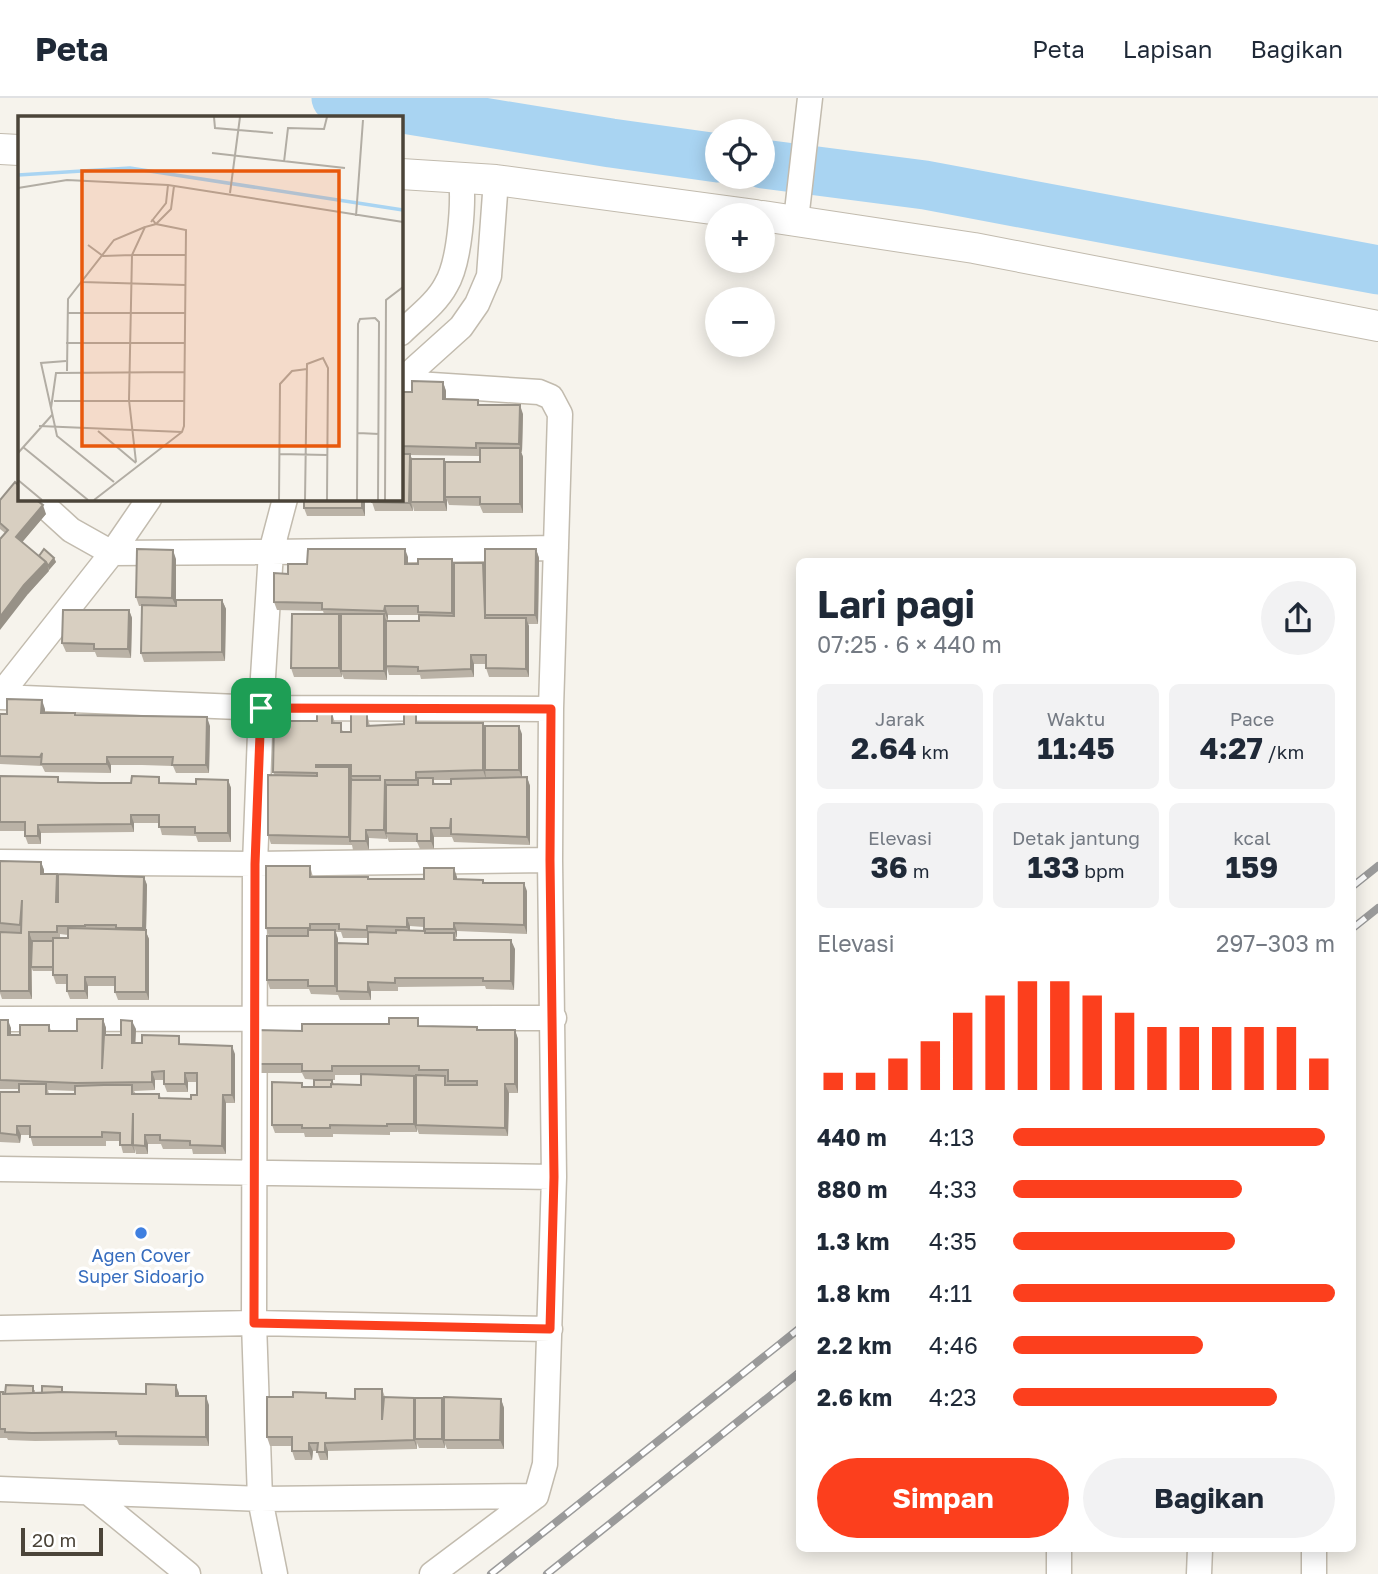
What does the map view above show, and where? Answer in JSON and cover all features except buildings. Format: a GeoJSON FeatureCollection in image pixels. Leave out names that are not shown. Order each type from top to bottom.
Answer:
{"type":"FeatureCollection","features":[{"type":"Feature","properties":{"kind":"street"},"geometry":{"type":"LineString","coordinates":[[797,214],[810,98]]}},
{"type":"Feature","properties":{"kind":"street"},"geometry":{"type":"LineString","coordinates":[[0,149],[18,150]]}},
{"type":"Feature","properties":{"kind":"street"},"geometry":{"type":"LineString","coordinates":[[402,174],[461,192],[496,197],[705,211]]}},
{"type":"Feature","properties":{"kind":"street"},"geometry":{"type":"LineString","coordinates":[[402,332],[446,286],[453,271],[461,192]]}},
{"type":"Feature","properties":{"kind":"street"},"geometry":{"type":"LineString","coordinates":[[402,381],[461,327],[477,304],[489,276],[496,197]]}},
{"type":"Feature","properties":{"kind":"street"},"geometry":{"type":"LineString","coordinates":[[775,215],[797,214],[1378,326]]}},
{"type":"Feature","properties":{"kind":"street"},"geometry":{"type":"LineString","coordinates":[[402,382],[539,392],[551,397],[559,415],[550,860],[554,1177],[545,1464],[536,1496],[432,1574]]}},
{"type":"Feature","properties":{"kind":"street"},"geometry":{"type":"LineString","coordinates":[[38,500],[71,530],[112,553],[556,548]]}},
{"type":"Feature","properties":{"kind":"street"},"geometry":{"type":"LineString","coordinates":[[0,696],[112,553],[148,500]]}},
{"type":"Feature","properties":{"kind":"street"},"geometry":{"type":"LineString","coordinates":[[275,1574],[260,1499],[254,1323],[255,864],[271,552],[285,500]]}},
{"type":"Feature","properties":{"kind":"street"},"geometry":{"type":"LineString","coordinates":[[0,696],[261,708],[551,709]]}},
{"type":"Feature","properties":{"kind":"street"},"geometry":{"type":"LineString","coordinates":[[0,862],[255,864],[550,860]]}},
{"type":"Feature","properties":{"kind":"street"},"geometry":{"type":"LineString","coordinates":[[0,1019],[554,1018]]}},
{"type":"Feature","properties":{"kind":"street"},"geometry":{"type":"LineString","coordinates":[[0,1169],[554,1177]]}},
{"type":"Feature","properties":{"kind":"street"},"geometry":{"type":"LineString","coordinates":[[0,1328],[254,1323],[550,1329]]}},
{"type":"Feature","properties":{"kind":"street"},"geometry":{"type":"LineString","coordinates":[[0,1489],[260,1499],[536,1496]]}},
{"type":"Feature","properties":{"kind":"street"},"geometry":{"type":"LineString","coordinates":[[89,1493],[188,1574]]}},
{"type":"Feature","properties":{"kind":"street"},"geometry":{"type":"LineString","coordinates":[[1059,1552],[1059,1574]]}},
{"type":"Feature","properties":{"kind":"street"},"geometry":{"type":"LineString","coordinates":[[1199,1552],[1199,1574]]}},
{"type":"Feature","properties":{"kind":"street"},"geometry":{"type":"LineString","coordinates":[[1314,1552],[1314,1574]]}},
{"type":"Feature","properties":{"kind":"waterway"},"geometry":{"type":"LineString","coordinates":[[336,98],[705,156]]}},
{"type":"Feature","properties":{"kind":"waterway"},"geometry":{"type":"LineString","coordinates":[[775,166],[925,185],[1378,270]]}},
{"type":"Feature","properties":{"kind":"railway"},"geometry":{"type":"LineString","coordinates":[[1356,884],[1378,866]]}},
{"type":"Feature","properties":{"kind":"railway"},"geometry":{"type":"LineString","coordinates":[[1356,926],[1378,908]]}},
{"type":"Feature","properties":{"kind":"railway"},"geometry":{"type":"LineString","coordinates":[[491,1574],[796,1331]]}},
{"type":"Feature","properties":{"kind":"railway"},"geometry":{"type":"LineString","coordinates":[[547,1574],[796,1375]]}},
{"type":"Feature","properties":{"kind":"place","name":"Agen Cover Super Sidoarjo"},"geometry":{"type":"Point","coordinates":[141,1233]}},
{"type":"Feature","properties":{"kind":"route"},"geometry":{"type":"LineString","coordinates":[[261,708],[551,709],[554,1177],[550,1329],[254,1323],[255,864],[261,708]]}}]}
